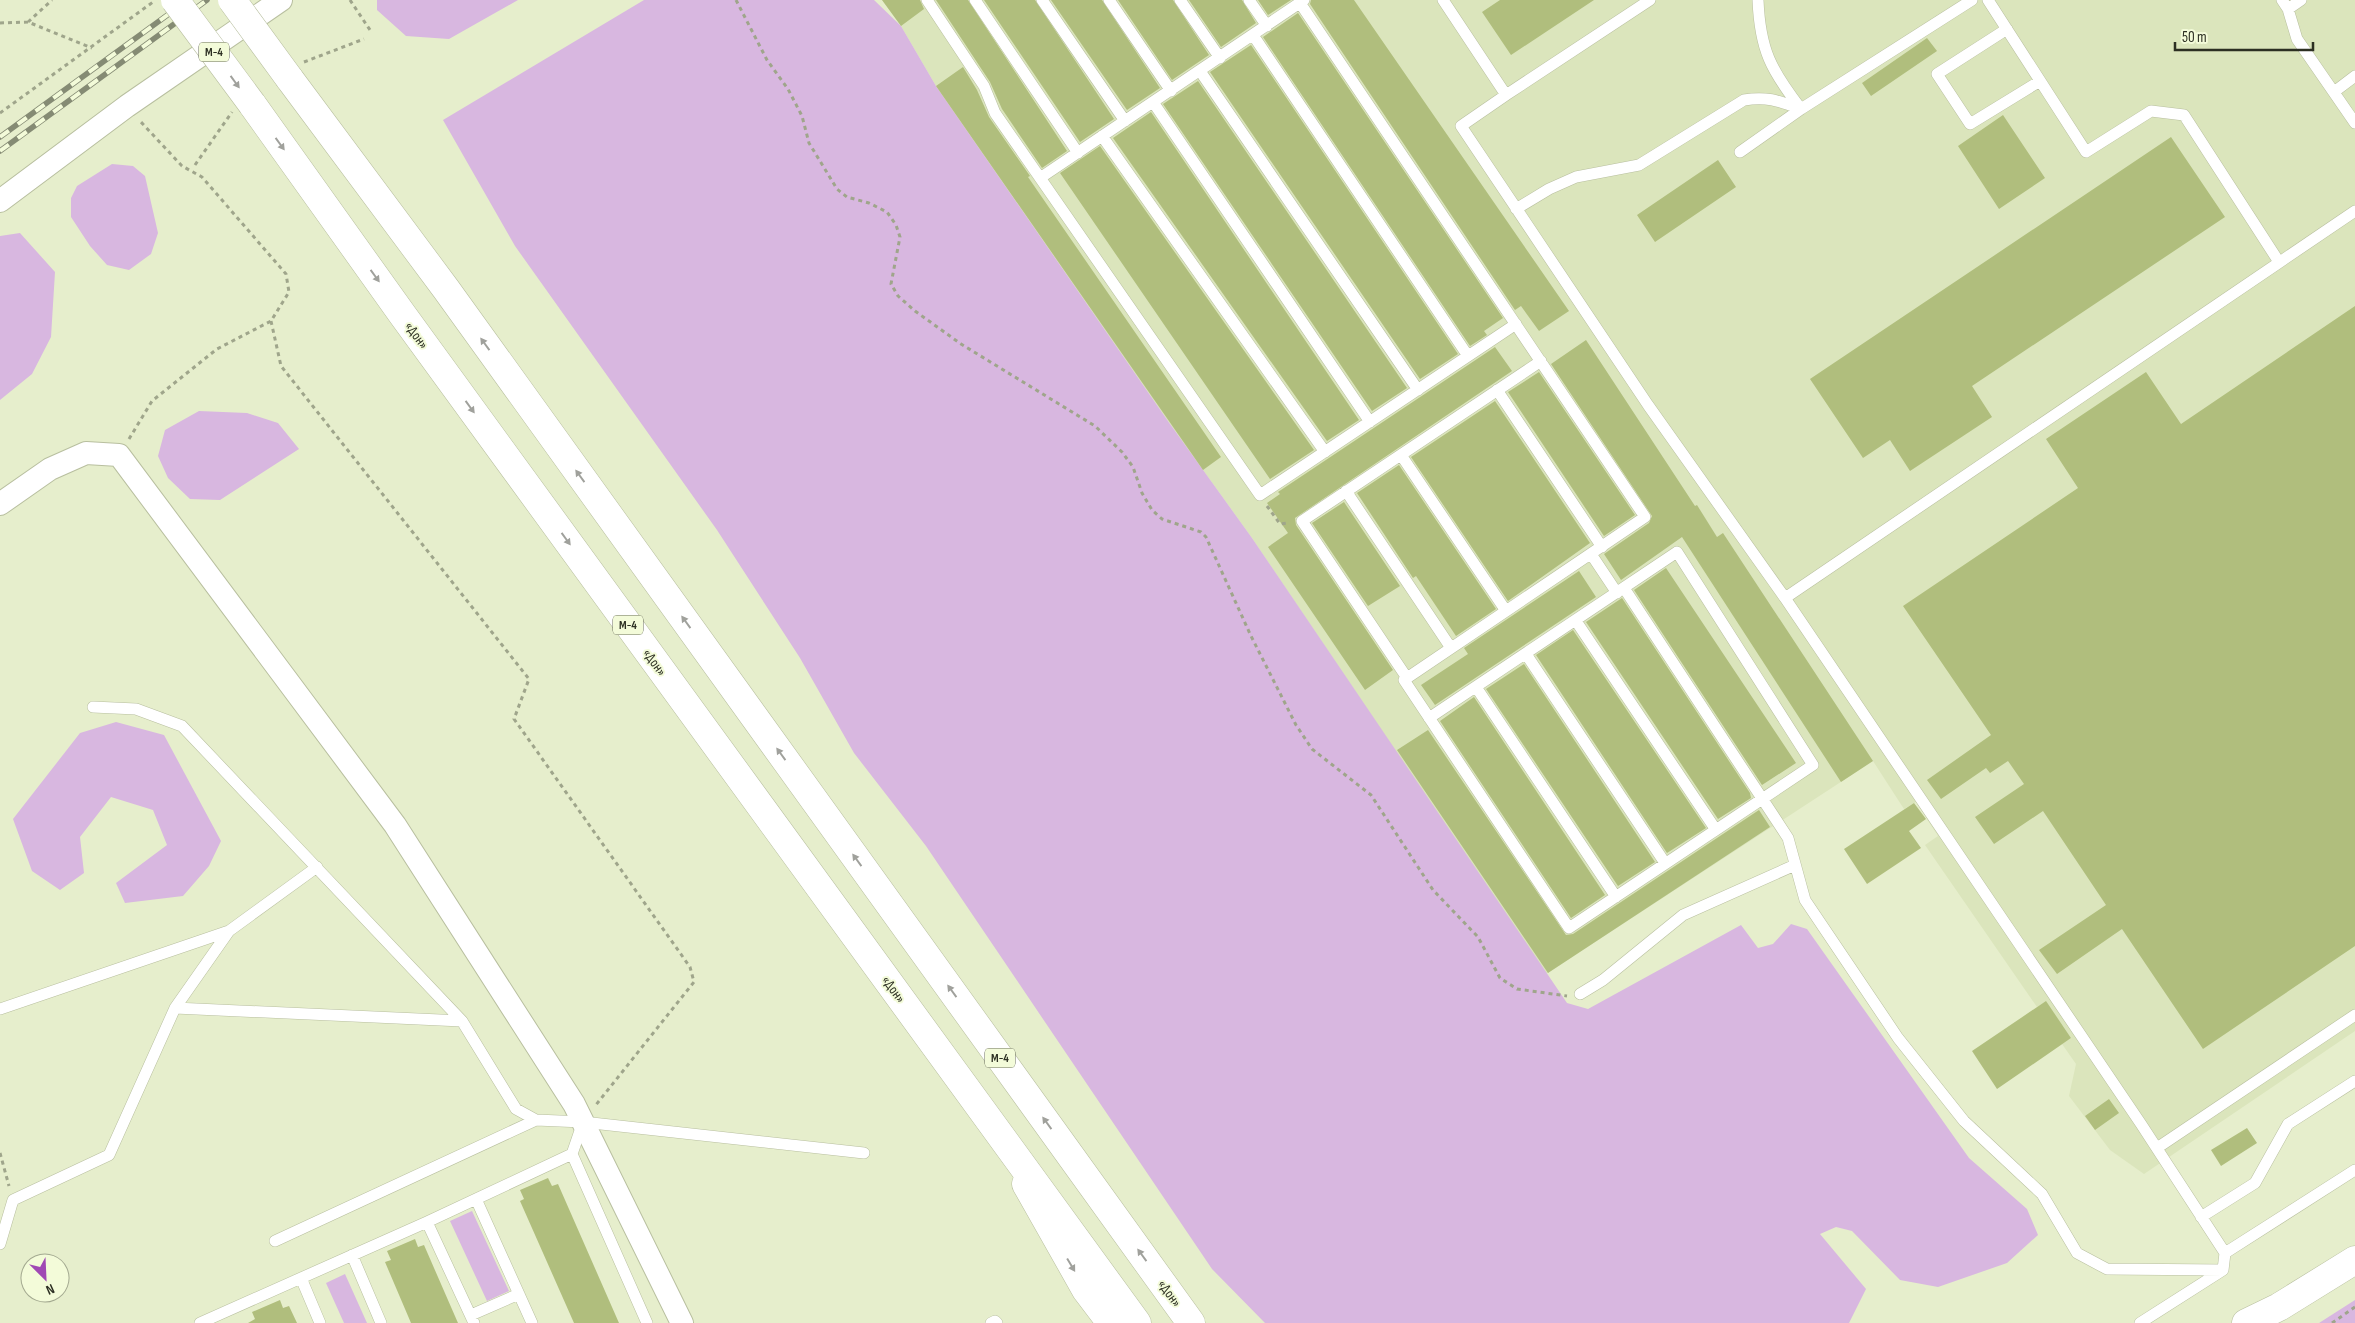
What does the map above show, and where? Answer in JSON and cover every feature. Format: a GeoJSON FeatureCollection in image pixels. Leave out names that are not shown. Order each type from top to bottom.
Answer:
{"type":"FeatureCollection","features":[{"type":"Feature","properties":{"kind":"main road","name":"«Дон»"},"geometry":{"type":"LineString","coordinates":[[176,0],[242,108],[1137,1323]]}},
{"type":"Feature","properties":{"kind":"main road","name":"«Дон»"},"geometry":{"type":"LineString","coordinates":[[232,0],[296,70],[446,289],[1191,1323]]}},
{"type":"Feature","properties":{"kind":"main road"},"geometry":{"type":"LineString","coordinates":[[1007,1145],[1033,1201],[1086,1290],[1101,1323]]}},
{"type":"Feature","properties":{"kind":"main road"},"geometry":{"type":"LineString","coordinates":[[2246,1323],[2269,1315],[2355,1260]]}},
{"type":"Feature","properties":{"kind":"main road"},"geometry":{"type":"LineString","coordinates":[[1086,1290],[1111,1323]]}},
{"type":"Feature","properties":{"kind":"street"},"geometry":{"type":"LineString","coordinates":[[0,201],[126,106],[281,0]]}},
{"type":"Feature","properties":{"kind":"street"},"geometry":{"type":"LineString","coordinates":[[0,504],[50,470],[86,453],[119,456],[395,825],[574,1104],[682,1323]]}},
{"type":"Feature","properties":{"kind":"lane"},"geometry":{"type":"LineString","coordinates":[[927,0],[984,86],[995,112],[1260,495],[1516,324]]}},
{"type":"Feature","properties":{"kind":"lane"},"geometry":{"type":"LineString","coordinates":[[975,0],[1078,153]]}},
{"type":"Feature","properties":{"kind":"lane"},"geometry":{"type":"LineString","coordinates":[[1042,0],[1125,121]]}},
{"type":"Feature","properties":{"kind":"lane"},"geometry":{"type":"LineString","coordinates":[[1110,0],[1170,90]]}},
{"type":"Feature","properties":{"kind":"lane"},"geometry":{"type":"LineString","coordinates":[[1180,0],[1220,58]]}},
{"type":"Feature","properties":{"kind":"lane"},"geometry":{"type":"LineString","coordinates":[[1249,0],[1267,26]]}},
{"type":"Feature","properties":{"kind":"lane"},"geometry":{"type":"LineString","coordinates":[[1443,0],[1506,95]]}},
{"type":"Feature","properties":{"kind":"lane"},"geometry":{"type":"LineString","coordinates":[[1650,0],[1461,126],[1648,404],[1785,598],[2156,1148],[2225,1253],[2223,1270]]}},
{"type":"Feature","properties":{"kind":"lane"},"geometry":{"type":"LineString","coordinates":[[1758,0],[1759,29],[1767,57],[1782,84],[1801,109]]}},
{"type":"Feature","properties":{"kind":"lane"},"geometry":{"type":"LineString","coordinates":[[1740,152],[1801,109],[1972,0]]}},
{"type":"Feature","properties":{"kind":"lane"},"geometry":{"type":"LineString","coordinates":[[1988,0],[2086,152],[2151,111],[2184,115],[2279,262]]}},
{"type":"Feature","properties":{"kind":"lane"},"geometry":{"type":"LineString","coordinates":[[2301,0],[2285,4],[2297,39],[2355,123]]}},
{"type":"Feature","properties":{"kind":"lane"},"geometry":{"type":"LineString","coordinates":[[1040,178],[1253,36],[1302,1],[1645,517],[1404,680],[1429,718],[1569,928],[1813,765],[1677,552],[1429,718]]}},
{"type":"Feature","properties":{"kind":"lane"},"geometry":{"type":"LineString","coordinates":[[2007,29],[1937,74],[1970,124],[2040,81]]}},
{"type":"Feature","properties":{"kind":"lane"},"geometry":{"type":"LineString","coordinates":[[1253,36],[1468,356]]}},
{"type":"Feature","properties":{"kind":"lane"},"geometry":{"type":"LineString","coordinates":[[1200,71],[1418,390]]}},
{"type":"Feature","properties":{"kind":"lane"},"geometry":{"type":"LineString","coordinates":[[2334,92],[2355,76]]}},
{"type":"Feature","properties":{"kind":"lane"},"geometry":{"type":"LineString","coordinates":[[1516,209],[1549,189],[1576,177],[1639,165],[1744,100],[1760,97],[1777,100],[1801,109]]}},
{"type":"Feature","properties":{"kind":"lane"},"geometry":{"type":"LineString","coordinates":[[1153,102],[1370,422]]}},
{"type":"Feature","properties":{"kind":"lane"},"geometry":{"type":"LineString","coordinates":[[1102,136],[1325,452]]}},
{"type":"Feature","properties":{"kind":"lane"},"geometry":{"type":"LineString","coordinates":[[1785,598],[2355,211]]}},
{"type":"Feature","properties":{"kind":"lane"},"geometry":{"type":"LineString","coordinates":[[1407,678],[1302,521],[1541,361]]}},
{"type":"Feature","properties":{"kind":"lane"},"geometry":{"type":"LineString","coordinates":[[1497,390],[1602,546]]}},
{"type":"Feature","properties":{"kind":"lane"},"geometry":{"type":"LineString","coordinates":[[1401,455],[1506,611]]}},
{"type":"Feature","properties":{"kind":"lane"},"geometry":{"type":"LineString","coordinates":[[1346,491],[1451,648]]}},
{"type":"Feature","properties":{"kind":"lane"},"geometry":{"type":"LineString","coordinates":[[1590,554],[1620,590],[1788,838],[1805,900],[1898,1038],[1964,1121],[2042,1194],[2077,1253],[2107,1270],[2223,1270]]}},
{"type":"Feature","properties":{"kind":"lane"},"geometry":{"type":"LineString","coordinates":[[1576,621],[1716,830]]}},
{"type":"Feature","properties":{"kind":"lane"},"geometry":{"type":"LineString","coordinates":[[1526,654],[1665,863]]}},
{"type":"Feature","properties":{"kind":"lane"},"geometry":{"type":"LineString","coordinates":[[1476,687],[1616,897]]}},
{"type":"Feature","properties":{"kind":"lane"},"geometry":{"type":"LineString","coordinates":[[93,707],[136,709],[182,726],[462,1021],[516,1109],[536,1120],[583,1122],[864,1152]]}},
{"type":"Feature","properties":{"kind":"lane"},"geometry":{"type":"LineString","coordinates":[[1580,994],[1603,980],[1683,915],[1796,865]]}},
{"type":"Feature","properties":{"kind":"lane"},"geometry":{"type":"LineString","coordinates":[[0,1009],[229,931],[316,867]]}},
{"type":"Feature","properties":{"kind":"lane"},"geometry":{"type":"LineString","coordinates":[[0,1244],[13,1200],[109,1154],[175,1008],[229,931]]}},
{"type":"Feature","properties":{"kind":"lane"},"geometry":{"type":"LineString","coordinates":[[175,1008],[462,1021]]}},
{"type":"Feature","properties":{"kind":"lane"},"geometry":{"type":"LineString","coordinates":[[2156,1148],[2355,1016]]}},
{"type":"Feature","properties":{"kind":"lane"},"geometry":{"type":"LineString","coordinates":[[2201,1217],[2255,1183],[2288,1124],[2355,1081]]}},
{"type":"Feature","properties":{"kind":"lane"},"geometry":{"type":"LineString","coordinates":[[275,1241],[536,1120]]}},
{"type":"Feature","properties":{"kind":"lane"},"geometry":{"type":"LineString","coordinates":[[583,1122],[572,1154],[647,1323]]}},
{"type":"Feature","properties":{"kind":"lane"},"geometry":{"type":"LineString","coordinates":[[207,1322],[572,1154]]}},
{"type":"Feature","properties":{"kind":"lane"},"geometry":{"type":"LineString","coordinates":[[2225,1253],[2355,1170]]}},
{"type":"Feature","properties":{"kind":"lane"},"geometry":{"type":"LineString","coordinates":[[476,1199],[532,1323]]}},
{"type":"Feature","properties":{"kind":"lane"},"geometry":{"type":"LineString","coordinates":[[427,1222],[473,1319],[518,1294]]}},
{"type":"Feature","properties":{"kind":"lane"},"geometry":{"type":"LineString","coordinates":[[352,1255],[381,1323]]}},
{"type":"Feature","properties":{"kind":"lane"},"geometry":{"type":"LineString","coordinates":[[2140,1323],[2223,1270]]}},
{"type":"Feature","properties":{"kind":"lane"},"geometry":{"type":"LineString","coordinates":[[301,1278],[320,1323]]}},
{"type":"Feature","properties":{"kind":"lane"},"geometry":{"type":"LineString","coordinates":[[991,1323],[995,1321],[997,1323]]}},
{"type":"Feature","properties":{"kind":"path"},"geometry":{"type":"LineString","coordinates":[[28,22],[52,0]]}},
{"type":"Feature","properties":{"kind":"path"},"geometry":{"type":"LineString","coordinates":[[0,113],[156,0]]}},
{"type":"Feature","properties":{"kind":"path"},"geometry":{"type":"LineString","coordinates":[[350,0],[370,30]]}},
{"type":"Feature","properties":{"kind":"path"},"geometry":{"type":"LineString","coordinates":[[736,0],[767,60],[788,89],[802,116],[809,142],[837,189],[848,197],[869,203],[887,212],[896,225],[900,237],[892,284],[898,296],[961,344],[1095,426],[1122,452],[1133,467],[1142,493],[1152,510],[1162,519],[1200,532],[1206,537],[1251,636],[1296,724],[1312,749],[1372,795],[1432,890],[1478,937],[1500,978],[1516,989],[1568,996],[1580,994]]}},
{"type":"Feature","properties":{"kind":"path"},"geometry":{"type":"LineString","coordinates":[[0,24],[28,22],[92,48]]}},
{"type":"Feature","properties":{"kind":"path"},"geometry":{"type":"LineString","coordinates":[[296,70],[364,39]]}},
{"type":"Feature","properties":{"kind":"path"},"geometry":{"type":"LineString","coordinates":[[119,456],[152,402],[216,349],[271,321],[290,292],[286,274],[202,177],[182,166],[126,106]]}},
{"type":"Feature","properties":{"kind":"path"},"geometry":{"type":"LineString","coordinates":[[195,165],[242,108]]}},
{"type":"Feature","properties":{"kind":"path"},"geometry":{"type":"LineString","coordinates":[[271,321],[281,366],[530,679],[514,719],[690,967],[694,982],[583,1122]]}},
{"type":"Feature","properties":{"kind":"path"},"geometry":{"type":"LineString","coordinates":[[1260,495],[1280,524],[1302,521]]}},
{"type":"Feature","properties":{"kind":"path"},"geometry":{"type":"LineString","coordinates":[[0,1153],[13,1200]]}},
{"type":"Feature","properties":{"kind":"path"},"geometry":{"type":"LineString","coordinates":[[2332,1323],[2355,1307]]}},
{"type":"Feature","properties":{"kind":"shaded area"},"geometry":{"type":"Polygon","coordinates":[[[377,0],[518,0],[449,39],[406,36],[377,10],[377,0]]]}},
{"type":"Feature","properties":{"kind":"shaded area"},"geometry":{"type":"Polygon","coordinates":[[[644,0],[874,0],[901,26],[936,86],[1170,424],[1252,538],[1567,1003],[1588,1009],[1741,925],[1758,948],[1773,944],[1791,924],[1807,929],[1969,1158],[2027,1209],[2038,1235],[2007,1263],[1938,1287],[1900,1280],[1852,1231],[1836,1227],[1820,1234],[1866,1289],[1849,1323],[1265,1323],[1212,1269],[926,846],[854,753],[800,658],[717,530],[515,246],[443,120],[644,0]]]}},
{"type":"Feature","properties":{"kind":"shaded area"},"geometry":{"type":"Polygon","coordinates":[[[882,0],[2355,0],[2355,1031],[2144,1174],[2110,1150],[2069,1096],[2076,1064],[2062,1044],[2071,1038],[2046,1002],[2037,1007],[1925,845],[1938,836],[1916,802],[1904,809],[1873,761],[1546,974],[1252,538],[1170,424],[936,86],[901,26],[882,0]]]}},
{"type":"Feature","properties":{"kind":"shaded area"},"geometry":{"type":"Polygon","coordinates":[[[112,164],[133,166],[145,176],[158,233],[151,254],[129,270],[107,265],[90,246],[71,217],[71,198],[77,186],[112,164]]]}},
{"type":"Feature","properties":{"kind":"shaded area"},"geometry":{"type":"Polygon","coordinates":[[[20,233],[55,272],[51,337],[32,374],[0,400],[0,236],[20,233]]]}},
{"type":"Feature","properties":{"kind":"shaded area"},"geometry":{"type":"Polygon","coordinates":[[[199,411],[247,413],[278,423],[299,449],[220,500],[190,499],[168,478],[158,456],[165,430],[199,411]]]}},
{"type":"Feature","properties":{"kind":"shaded area"},"geometry":{"type":"Polygon","coordinates":[[[116,722],[164,735],[221,841],[209,866],[183,896],[125,903],[116,883],[167,845],[153,810],[111,797],[80,837],[84,873],[60,890],[32,871],[13,819],[80,733],[116,722]]]}},
{"type":"Feature","properties":{"kind":"shaded area"},"geometry":{"type":"Polygon","coordinates":[[[472,1211],[509,1291],[487,1301],[450,1221],[472,1211]]]}},
{"type":"Feature","properties":{"kind":"shaded area"},"geometry":{"type":"Polygon","coordinates":[[[345,1274],[367,1323],[344,1323],[326,1283],[345,1274]]]}},
{"type":"Feature","properties":{"kind":"shaded area"},"geometry":{"type":"Polygon","coordinates":[[[2355,1300],[2355,1323],[2319,1323],[2355,1300]]]}},
{"type":"Feature","properties":{"kind":"building"},"geometry":{"type":"Polygon","coordinates":[[[882,0],[920,0],[924,9],[901,26],[882,0]]]}},
{"type":"Feature","properties":{"kind":"building"},"geometry":{"type":"Polygon","coordinates":[[[936,0],[968,0],[1067,151],[1042,168],[1002,109],[990,82],[936,0]]]}},
{"type":"Feature","properties":{"kind":"building"},"geometry":{"type":"Polygon","coordinates":[[[984,0],[1035,0],[1114,119],[1080,142],[984,0]]]}},
{"type":"Feature","properties":{"kind":"building"},"geometry":{"type":"Polygon","coordinates":[[[1051,0],[1102,0],[1160,88],[1127,110],[1051,0]]]}},
{"type":"Feature","properties":{"kind":"building"},"geometry":{"type":"Polygon","coordinates":[[[1118,0],[1173,0],[1209,55],[1172,80],[1118,0]]]}},
{"type":"Feature","properties":{"kind":"building"},"geometry":{"type":"Polygon","coordinates":[[[1189,0],[1242,0],[1256,23],[1221,47],[1189,0]]]}},
{"type":"Feature","properties":{"kind":"building"},"geometry":{"type":"Polygon","coordinates":[[[1258,0],[1291,0],[1268,15],[1258,0]]]}},
{"type":"Feature","properties":{"kind":"building"},"geometry":{"type":"Polygon","coordinates":[[[1311,0],[1354,0],[1569,311],[1539,331],[1521,306],[1515,310],[1310,4],[1311,0]]]}},
{"type":"Feature","properties":{"kind":"building"},"geometry":{"type":"Polygon","coordinates":[[[1500,0],[1594,0],[1511,55],[1482,12],[1500,0]]]}},
{"type":"Feature","properties":{"kind":"building"},"geometry":{"type":"Polygon","coordinates":[[[1298,13],[1503,318],[1484,331],[1487,335],[1470,346],[1263,37],[1298,13]]]}},
{"type":"Feature","properties":{"kind":"building"},"geometry":{"type":"Polygon","coordinates":[[[1927,38],[1937,51],[1871,96],[1862,83],[1927,38]]]}},
{"type":"Feature","properties":{"kind":"building"},"geometry":{"type":"Polygon","coordinates":[[[1251,45],[1458,354],[1420,379],[1210,72],[1251,45]]]}},
{"type":"Feature","properties":{"kind":"building"},"geometry":{"type":"Polygon","coordinates":[[[963,67],[977,90],[989,117],[1030,176],[1028,177],[1221,457],[1203,470],[936,86],[963,67]]]}},
{"type":"Feature","properties":{"kind":"building"},"geometry":{"type":"Polygon","coordinates":[[[1198,81],[1407,388],[1372,411],[1163,104],[1198,81]]]}},
{"type":"Feature","properties":{"kind":"building"},"geometry":{"type":"Polygon","coordinates":[[[1151,112],[1359,420],[1327,441],[1113,138],[1151,112]]]}},
{"type":"Feature","properties":{"kind":"building"},"geometry":{"type":"Polygon","coordinates":[[[2003,115],[2045,178],[1999,209],[1958,146],[2003,115]]]}},
{"type":"Feature","properties":{"kind":"building"},"geometry":{"type":"Polygon","coordinates":[[[2171,137],[2225,217],[1972,386],[1992,417],[1910,471],[1890,440],[1863,458],[1810,379],[2171,137]]]}},
{"type":"Feature","properties":{"kind":"building"},"geometry":{"type":"Polygon","coordinates":[[[1100,146],[1314,450],[1270,479],[1060,173],[1100,146]]]}},
{"type":"Feature","properties":{"kind":"building"},"geometry":{"type":"Polygon","coordinates":[[[1718,160],[1736,187],[1655,242],[1637,215],[1718,160]]]}},
{"type":"Feature","properties":{"kind":"building"},"geometry":{"type":"Polygon","coordinates":[[[2355,306],[2355,946],[2203,1049],[2122,929],[2057,974],[2039,950],[2106,905],[2043,811],[1994,844],[1975,817],[2024,784],[2008,761],[1990,773],[1986,768],[1941,799],[1927,780],[1991,735],[1903,606],[2078,488],[2046,439],[2146,372],[2181,424],[2355,306]]]}},
{"type":"Feature","properties":{"kind":"building"},"geometry":{"type":"Polygon","coordinates":[[[1586,340],[1717,537],[1723,533],[1873,761],[1841,782],[1682,537],[1621,580],[1604,554],[1649,523],[1652,516],[1551,364],[1586,340]]]}},
{"type":"Feature","properties":{"kind":"building"},"geometry":{"type":"Polygon","coordinates":[[[1495,347],[1512,371],[1295,518],[1296,525],[1393,670],[1365,690],[1268,547],[1288,533],[1267,503],[1280,494],[1278,492],[1495,347]]]}},
{"type":"Feature","properties":{"kind":"building"},"geometry":{"type":"Polygon","coordinates":[[[1539,372],[1635,515],[1604,536],[1508,392],[1539,372]]]}},
{"type":"Feature","properties":{"kind":"building"},"geometry":{"type":"Polygon","coordinates":[[[1495,401],[1590,543],[1508,601],[1411,457],[1495,401]]]}},
{"type":"Feature","properties":{"kind":"building"},"geometry":{"type":"Polygon","coordinates":[[[1399,465],[1496,609],[1456,636],[1416,576],[1413,578],[1357,493],[1399,465]]]}},
{"type":"Feature","properties":{"kind":"building"},"geometry":{"type":"Polygon","coordinates":[[[1344,502],[1400,586],[1368,606],[1312,523],[1344,502]]]}},
{"type":"Feature","properties":{"kind":"building"},"geometry":{"type":"Polygon","coordinates":[[[1666,568],[1796,763],[1762,785],[1634,590],[1666,568]]]}},
{"type":"Feature","properties":{"kind":"building"},"geometry":{"type":"Polygon","coordinates":[[[1579,571],[1596,597],[1435,705],[1421,685],[1468,654],[1464,648],[1579,571]]]}},
{"type":"Feature","properties":{"kind":"building"},"geometry":{"type":"Polygon","coordinates":[[[1622,598],[1750,793],[1751,798],[1718,819],[1586,622],[1622,598]]]}},
{"type":"Feature","properties":{"kind":"building"},"geometry":{"type":"Polygon","coordinates":[[[1573,630],[1706,828],[1667,853],[1536,655],[1573,630]]]}},
{"type":"Feature","properties":{"kind":"building"},"geometry":{"type":"Polygon","coordinates":[[[1524,664],[1655,862],[1618,886],[1486,689],[1524,664]]]}},
{"type":"Feature","properties":{"kind":"building"},"geometry":{"type":"Polygon","coordinates":[[[1474,697],[1605,895],[1571,918],[1440,721],[1474,697]]]}},
{"type":"Feature","properties":{"kind":"building"},"geometry":{"type":"Polygon","coordinates":[[[1428,730],[1566,935],[1573,934],[1759,810],[1770,827],[1548,973],[1397,750],[1428,730]]]}},
{"type":"Feature","properties":{"kind":"building"},"geometry":{"type":"Polygon","coordinates":[[[1914,803],[1926,819],[1909,831],[1921,848],[1867,884],[1844,849],[1914,803]]]}},
{"type":"Feature","properties":{"kind":"building"},"geometry":{"type":"Polygon","coordinates":[[[2046,1001],[2071,1038],[1997,1089],[1972,1051],[2046,1001]]]}},
{"type":"Feature","properties":{"kind":"building"},"geometry":{"type":"Polygon","coordinates":[[[2109,1099],[2119,1113],[2095,1130],[2085,1116],[2109,1099]]]}},
{"type":"Feature","properties":{"kind":"building"},"geometry":{"type":"Polygon","coordinates":[[[2247,1128],[2257,1143],[2221,1166],[2211,1150],[2247,1128]]]}},
{"type":"Feature","properties":{"kind":"building"},"geometry":{"type":"Polygon","coordinates":[[[548,1178],[552,1186],[558,1184],[619,1323],[574,1323],[520,1201],[524,1199],[520,1190],[548,1178]]]}},
{"type":"Feature","properties":{"kind":"building"},"geometry":{"type":"Polygon","coordinates":[[[415,1239],[418,1247],[424,1245],[458,1323],[411,1323],[385,1262],[391,1260],[387,1251],[415,1239]]]}},
{"type":"Feature","properties":{"kind":"building"},"geometry":{"type":"Polygon","coordinates":[[[280,1300],[283,1308],[289,1306],[297,1323],[248,1323],[255,1319],[252,1312],[280,1300]]]}},
{"type":"Feature","properties":{"kind":"railway"},"geometry":{"type":"LineString","coordinates":[[0,137],[188,0]]}},
{"type":"Feature","properties":{"kind":"railway"},"geometry":{"type":"LineString","coordinates":[[0,151],[207,0]]}}]}
